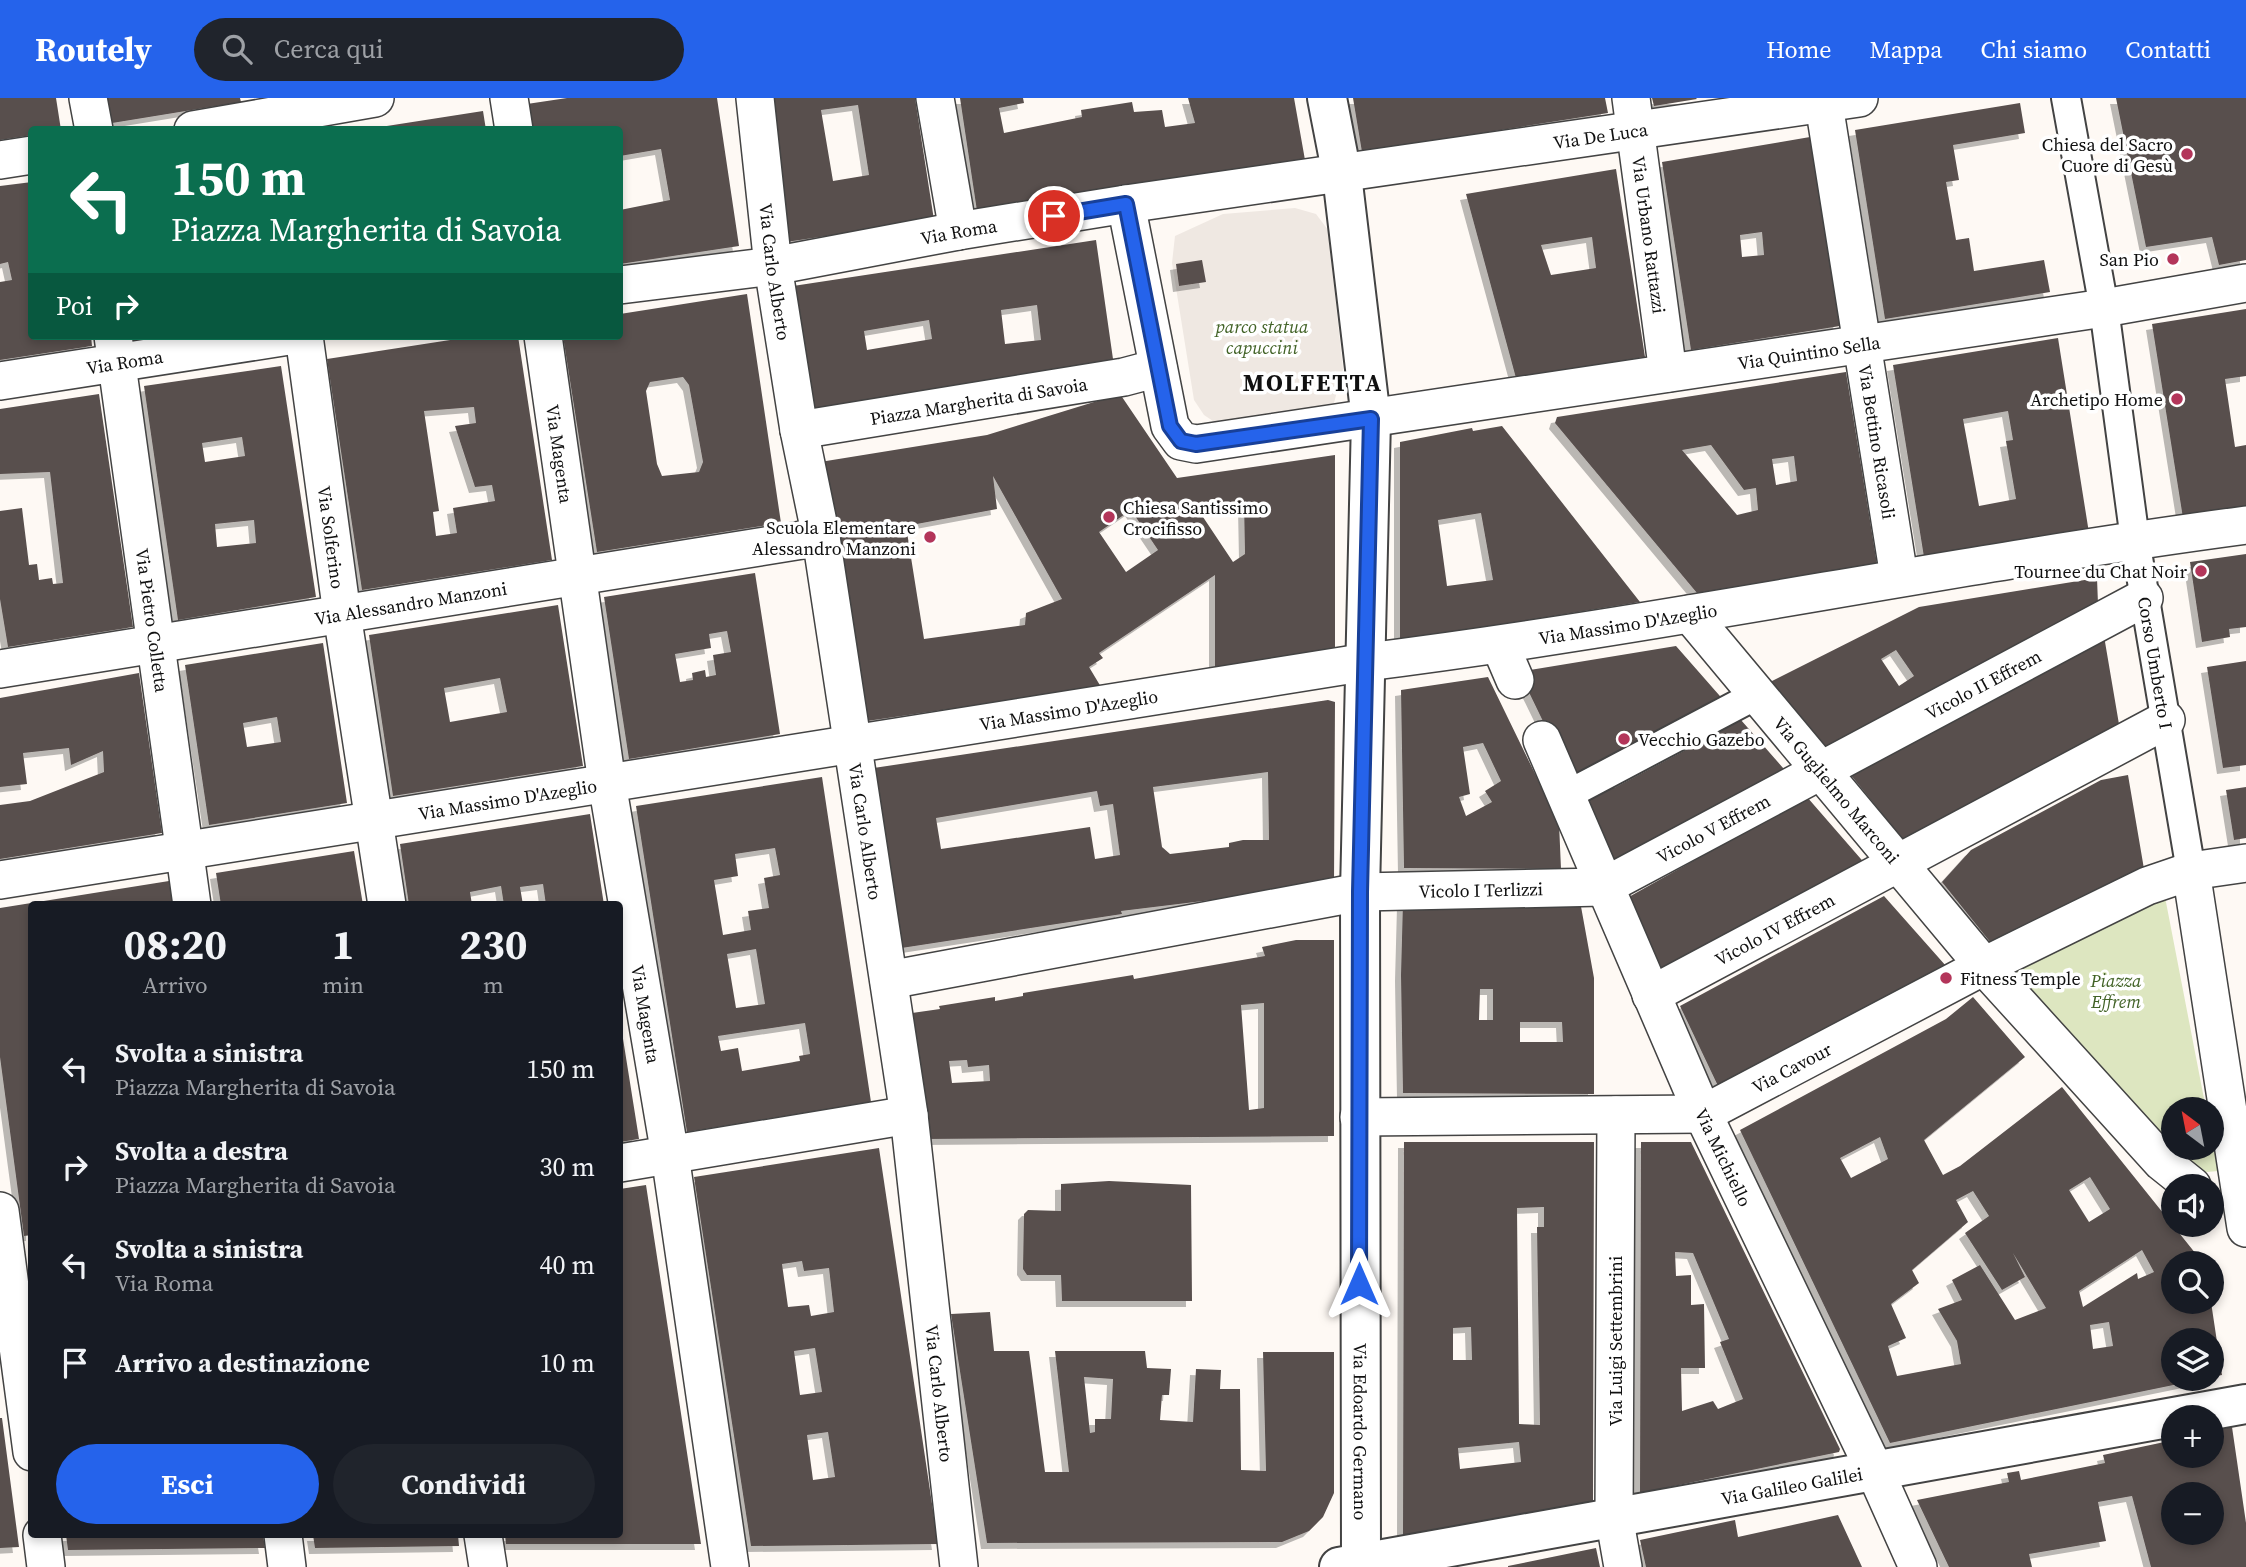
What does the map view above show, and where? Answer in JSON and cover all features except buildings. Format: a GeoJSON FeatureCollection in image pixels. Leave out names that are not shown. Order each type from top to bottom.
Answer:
{"type":"FeatureCollection","features":[{"type":"Feature","properties":{"kind":"street"},"geometry":{"type":"LineString","coordinates":[[88,98],[93,126]]}},
{"type":"Feature","properties":{"kind":"street"},"geometry":{"type":"LineString","coordinates":[[215,126],[376,98]]}},
{"type":"Feature","properties":{"kind":"street"},"geometry":{"type":"LineString","coordinates":[[509,98],[513,126]]}},
{"type":"Feature","properties":{"kind":"street","name":"Via Carlo Alberto"},"geometry":{"type":"LineString","coordinates":[[755,98],[773,266],[799,430],[821,537],[909,1115],[959,1567]]}},
{"type":"Feature","properties":{"kind":"street"},"geometry":{"type":"LineString","coordinates":[[935,98],[958,231]]}},
{"type":"Feature","properties":{"kind":"street"},"geometry":{"type":"LineString","coordinates":[[1126,204],[1170,426],[1181,441],[1196,444],[1371,419],[1342,175],[1327,98]]}},
{"type":"Feature","properties":{"kind":"street","name":"Corso Umberto I"},"geometry":{"type":"LineString","coordinates":[[2067,98],[2104,308],[2135,540],[2191,871],[2245,1224]]}},
{"type":"Feature","properties":{"kind":"street","name":"Via De Luca"},"geometry":{"type":"LineString","coordinates":[[1342,175],[1634,115],[1835,100]]}},
{"type":"Feature","properties":{"kind":"street","name":"Via Bettino Ricasoli"},"geometry":{"type":"LineString","coordinates":[[1835,100],[1861,343],[1899,577]]}},
{"type":"Feature","properties":{"kind":"street","name":"Via Urbano Rattazzi"},"geometry":{"type":"LineString","coordinates":[[1634,115],[1668,373]]}},
{"type":"Feature","properties":{"kind":"street"},"geometry":{"type":"LineString","coordinates":[[0,160],[28,156]]}},
{"type":"Feature","properties":{"kind":"street","name":"Via Roma"},"geometry":{"type":"LineString","coordinates":[[623,285],[773,266],[958,231],[1126,204],[1342,175]]}},
{"type":"Feature","properties":{"kind":"street","name":"Via Quintino Sella"},"geometry":{"type":"LineString","coordinates":[[1371,419],[2104,308],[2246,283]]}},
{"type":"Feature","properties":{"kind":"street","name":"Via Roma"},"geometry":{"type":"LineString","coordinates":[[0,381],[114,349],[235,340]]}},
{"type":"Feature","properties":{"kind":"street","name":"Via Solferino"},"geometry":{"type":"LineString","coordinates":[[305,340],[342,614],[386,901]]}},
{"type":"Feature","properties":{"kind":"street","name":"Via Magenta"},"geometry":{"type":"LineString","coordinates":[[544,340],[607,783],[670,1155],[730,1567]]}},
{"type":"Feature","properties":{"kind":"street","name":"Via Pietro Colletta"},"geometry":{"type":"LineString","coordinates":[[114,349],[191,901]]}},
{"type":"Feature","properties":{"kind":"street","name":"Piazza Margherita di Savoia"},"geometry":{"type":"LineString","coordinates":[[799,430],[1158,368]]}},
{"type":"Feature","properties":{"kind":"street","name":"Via Edoardo Germano"},"geometry":{"type":"LineString","coordinates":[[1361,1565],[1360,892],[1371,419]]}},
{"type":"Feature","properties":{"kind":"street","name":"Via Massimo D'Azeglio"},"geometry":{"type":"LineString","coordinates":[[0,880],[1367,662],[1500,645],[1899,577],[2246,525]]}},
{"type":"Feature","properties":{"kind":"street","name":"Via Alessandro Manzoni"},"geometry":{"type":"LineString","coordinates":[[0,669],[821,537]]}},
{"type":"Feature","properties":{"kind":"street","name":"Vicolo II Effrem"},"geometry":{"type":"LineString","coordinates":[[1823,772],[2144,598]]}},
{"type":"Feature","properties":{"kind":"street","name":"Via Guglielmo Marconi"},"geometry":{"type":"LineString","coordinates":[[1690,614],[1984,966]]}},
{"type":"Feature","properties":{"kind":"street"},"geometry":{"type":"LineString","coordinates":[[1500,645],[1515,680]]}},
{"type":"Feature","properties":{"kind":"street"},"geometry":{"type":"LineString","coordinates":[[1565,796],[1758,694]]}},
{"type":"Feature","properties":{"kind":"street"},"geometry":{"type":"LineString","coordinates":[[1900,864],[2166,720]]}},
{"type":"Feature","properties":{"kind":"street","name":"Via Michiello"},"geometry":{"type":"LineString","coordinates":[[1542,740],[1703,1114],[1874,1469],[1918,1567]]}},
{"type":"Feature","properties":{"kind":"street","name":"Vicolo V Effrem"},"geometry":{"type":"LineString","coordinates":[[1603,887],[1823,772]]}},
{"type":"Feature","properties":{"kind":"street","name":"Via Cavour"},"geometry":{"type":"LineString","coordinates":[[1359,1117],[1703,1114],[1984,966],[2147,886],[2191,871],[2246,863]]}},
{"type":"Feature","properties":{"kind":"street","name":"Vicolo IV Effrem"},"geometry":{"type":"LineString","coordinates":[[1651,995],[1900,864]]}},
{"type":"Feature","properties":{"kind":"street","name":"Vicolo I Terlizzi"},"geometry":{"type":"LineString","coordinates":[[889,980],[1360,892],[1603,887]]}},
{"type":"Feature","properties":{"kind":"street"},"geometry":{"type":"LineString","coordinates":[[1984,966],[2162,1162],[2177,1174]]}},
{"type":"Feature","properties":{"kind":"street"},"geometry":{"type":"LineString","coordinates":[[623,1163],[909,1115]]}},
{"type":"Feature","properties":{"kind":"street","name":"Via Luigi Settembrini"},"geometry":{"type":"LineString","coordinates":[[1616,1115],[1614,1516],[1623,1567]]}},
{"type":"Feature","properties":{"kind":"street"},"geometry":{"type":"LineString","coordinates":[[2224,1209],[2245,1224]]}},
{"type":"Feature","properties":{"kind":"street"},"geometry":{"type":"LineString","coordinates":[[0,1211],[13,1260],[28,1412]]}},
{"type":"Feature","properties":{"kind":"street","name":"Via Galileo Galilei"},"geometry":{"type":"LineString","coordinates":[[1361,1565],[1614,1516],[2246,1404]]}},
{"type":"Feature","properties":{"kind":"street"},"geometry":{"type":"LineString","coordinates":[[42,1538],[46,1567]]}},
{"type":"Feature","properties":{"kind":"street"},"geometry":{"type":"LineString","coordinates":[[283,1538],[286,1567]]}},
{"type":"Feature","properties":{"kind":"street"},"geometry":{"type":"LineString","coordinates":[[483,1538],[488,1567]]}},
{"type":"Feature","properties":{"kind":"green space","name":"Piazza Effrem"},"geometry":{"type":"Polygon","coordinates":[[[2165,897],[2204,1097],[2161,1097],[2161,1136],[2003,968],[2165,897]]]}},
{"type":"Feature","properties":{"kind":"green space","name":"Piazza Effrem"},"geometry":{"type":"Polygon","coordinates":[[[2184,1160],[2216,1160],[2218,1171],[2196,1173],[2184,1160]]]}},
{"type":"Feature","properties":{"kind":"shaded area"},"geometry":{"type":"Polygon","coordinates":[[[1295,208],[1316,214],[1328,230],[1343,369],[1334,403],[1219,425],[1204,415],[1194,400],[1172,263],[1175,236],[1223,214],[1295,208]]]}},
{"type":"Feature","properties":{"kind":"place","name":"Chiesa del Sacro Cuore di Gesù"},"geometry":{"type":"Point","coordinates":[2187,154]}},
{"type":"Feature","properties":{"kind":"place","name":"San Pio"},"geometry":{"type":"Point","coordinates":[2173,259]}},
{"type":"Feature","properties":{"kind":"place","name":"Archetipo Home"},"geometry":{"type":"Point","coordinates":[2177,399]}},
{"type":"Feature","properties":{"kind":"place","name":"Chiesa Santissimo Crocifisso"},"geometry":{"type":"Point","coordinates":[1109,517]}},
{"type":"Feature","properties":{"kind":"place","name":"Scuola Elementare Alessandro Manzoni"},"geometry":{"type":"Point","coordinates":[930,537]}},
{"type":"Feature","properties":{"kind":"place","name":"Tournee du Chat Noir"},"geometry":{"type":"Point","coordinates":[2201,571]}},
{"type":"Feature","properties":{"kind":"place","name":"Vecchio Gazebo"},"geometry":{"type":"Point","coordinates":[1624,739]}},
{"type":"Feature","properties":{"kind":"place","name":"Fitness Temple"},"geometry":{"type":"Point","coordinates":[1946,978]}},
{"type":"Feature","properties":{"kind":"district","name":"MOLFETTA"},"geometry":{"type":"Point","coordinates":[1313,382]}},
{"type":"Feature","properties":{"kind":"route"},"geometry":{"type":"LineString","coordinates":[[1054,216],[1126,204],[1170,426],[1181,441],[1196,444],[1371,419],[1360,892],[1359,1284]]}},
{"type":"Feature","properties":{"kind":"park label","name":"parco statua capuccini"},"geometry":{"type":"Point","coordinates":[1262,336]}}]}
